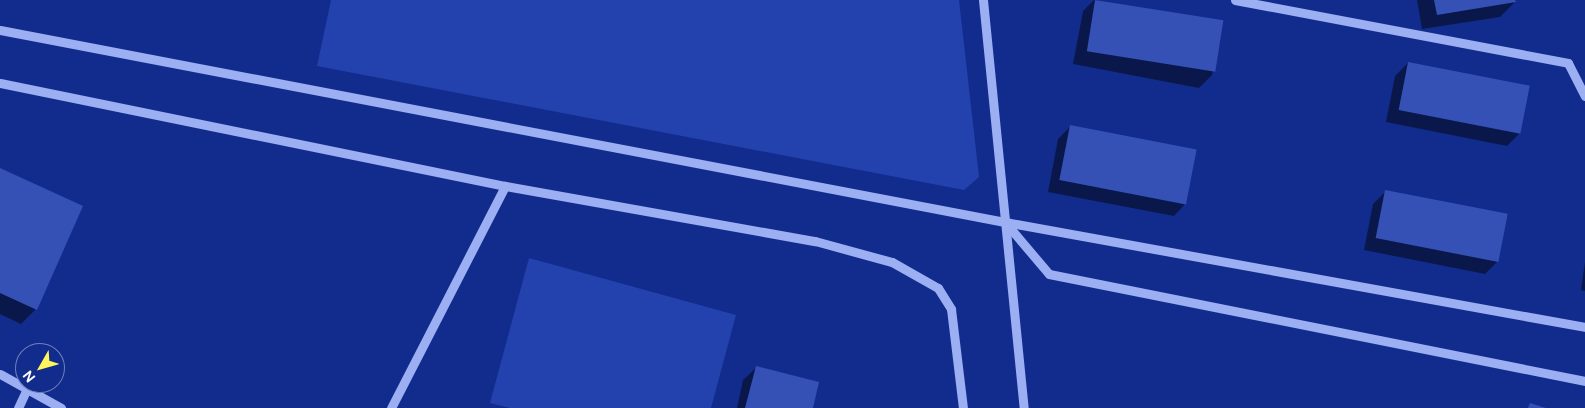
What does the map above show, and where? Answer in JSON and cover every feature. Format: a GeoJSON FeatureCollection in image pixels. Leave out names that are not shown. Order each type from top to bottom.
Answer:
{"type":"FeatureCollection","features":[{"type":"Feature","properties":{"kind":"lane"},"geometry":{"type":"LineString","coordinates":[[983,0],[1024,408]]}},
{"type":"Feature","properties":{"kind":"lane"},"geometry":{"type":"LineString","coordinates":[[1235,0],[1260,3],[1568,63],[1585,96]]}},
{"type":"Feature","properties":{"kind":"lane"},"geometry":{"type":"LineString","coordinates":[[0,30],[1005,222],[1585,327]]}},
{"type":"Feature","properties":{"kind":"lane"},"geometry":{"type":"LineString","coordinates":[[0,84],[505,186],[815,241],[922,275],[938,288],[951,309],[963,408]]}},
{"type":"Feature","properties":{"kind":"lane"},"geometry":{"type":"LineString","coordinates":[[391,408],[505,186]]}},
{"type":"Feature","properties":{"kind":"lane"},"geometry":{"type":"LineString","coordinates":[[1005,222],[1049,274],[1585,381]]}},
{"type":"Feature","properties":{"kind":"lane"},"geometry":{"type":"LineString","coordinates":[[0,374],[15,382]]}},
{"type":"Feature","properties":{"kind":"lane"},"geometry":{"type":"LineString","coordinates":[[18,408],[25,393]]}},
{"type":"Feature","properties":{"kind":"lane"},"geometry":{"type":"LineString","coordinates":[[34,393],[62,408]]}},
{"type":"Feature","properties":{"kind":"shaded area"},"geometry":{"type":"Polygon","coordinates":[[[331,0],[959,0],[979,177],[964,190],[317,66],[331,0]]]}},
{"type":"Feature","properties":{"kind":"shaded area"},"geometry":{"type":"Polygon","coordinates":[[[529,258],[736,315],[711,408],[510,408],[490,403],[529,258]]]}},
{"type":"Feature","properties":{"kind":"building"},"geometry":{"type":"Polygon","coordinates":[[[1095,0],[1223,20],[1215,72],[1087,51],[1095,0]]]}},
{"type":"Feature","properties":{"kind":"building"},"geometry":{"type":"Polygon","coordinates":[[[1434,0],[1515,0],[1516,2],[1437,15],[1434,0]]]}},
{"type":"Feature","properties":{"kind":"building"},"geometry":{"type":"Polygon","coordinates":[[[1408,62],[1530,86],[1520,134],[1399,110],[1408,62]]]}},
{"type":"Feature","properties":{"kind":"building"},"geometry":{"type":"Polygon","coordinates":[[[1070,125],[1197,150],[1186,205],[1059,180],[1070,125]]]}},
{"type":"Feature","properties":{"kind":"building"},"geometry":{"type":"Polygon","coordinates":[[[0,168],[83,206],[37,310],[0,293],[0,168]]]}},
{"type":"Feature","properties":{"kind":"building"},"geometry":{"type":"Polygon","coordinates":[[[1385,190],[1508,214],[1498,262],[1376,238],[1385,190]]]}},
{"type":"Feature","properties":{"kind":"building"},"geometry":{"type":"Polygon","coordinates":[[[756,366],[819,382],[813,408],[745,408],[756,366]]]}},
{"type":"Feature","properties":{"kind":"building"},"geometry":{"type":"Polygon","coordinates":[[[1530,403],[1546,408],[1528,408],[1530,403]]]}}]}
